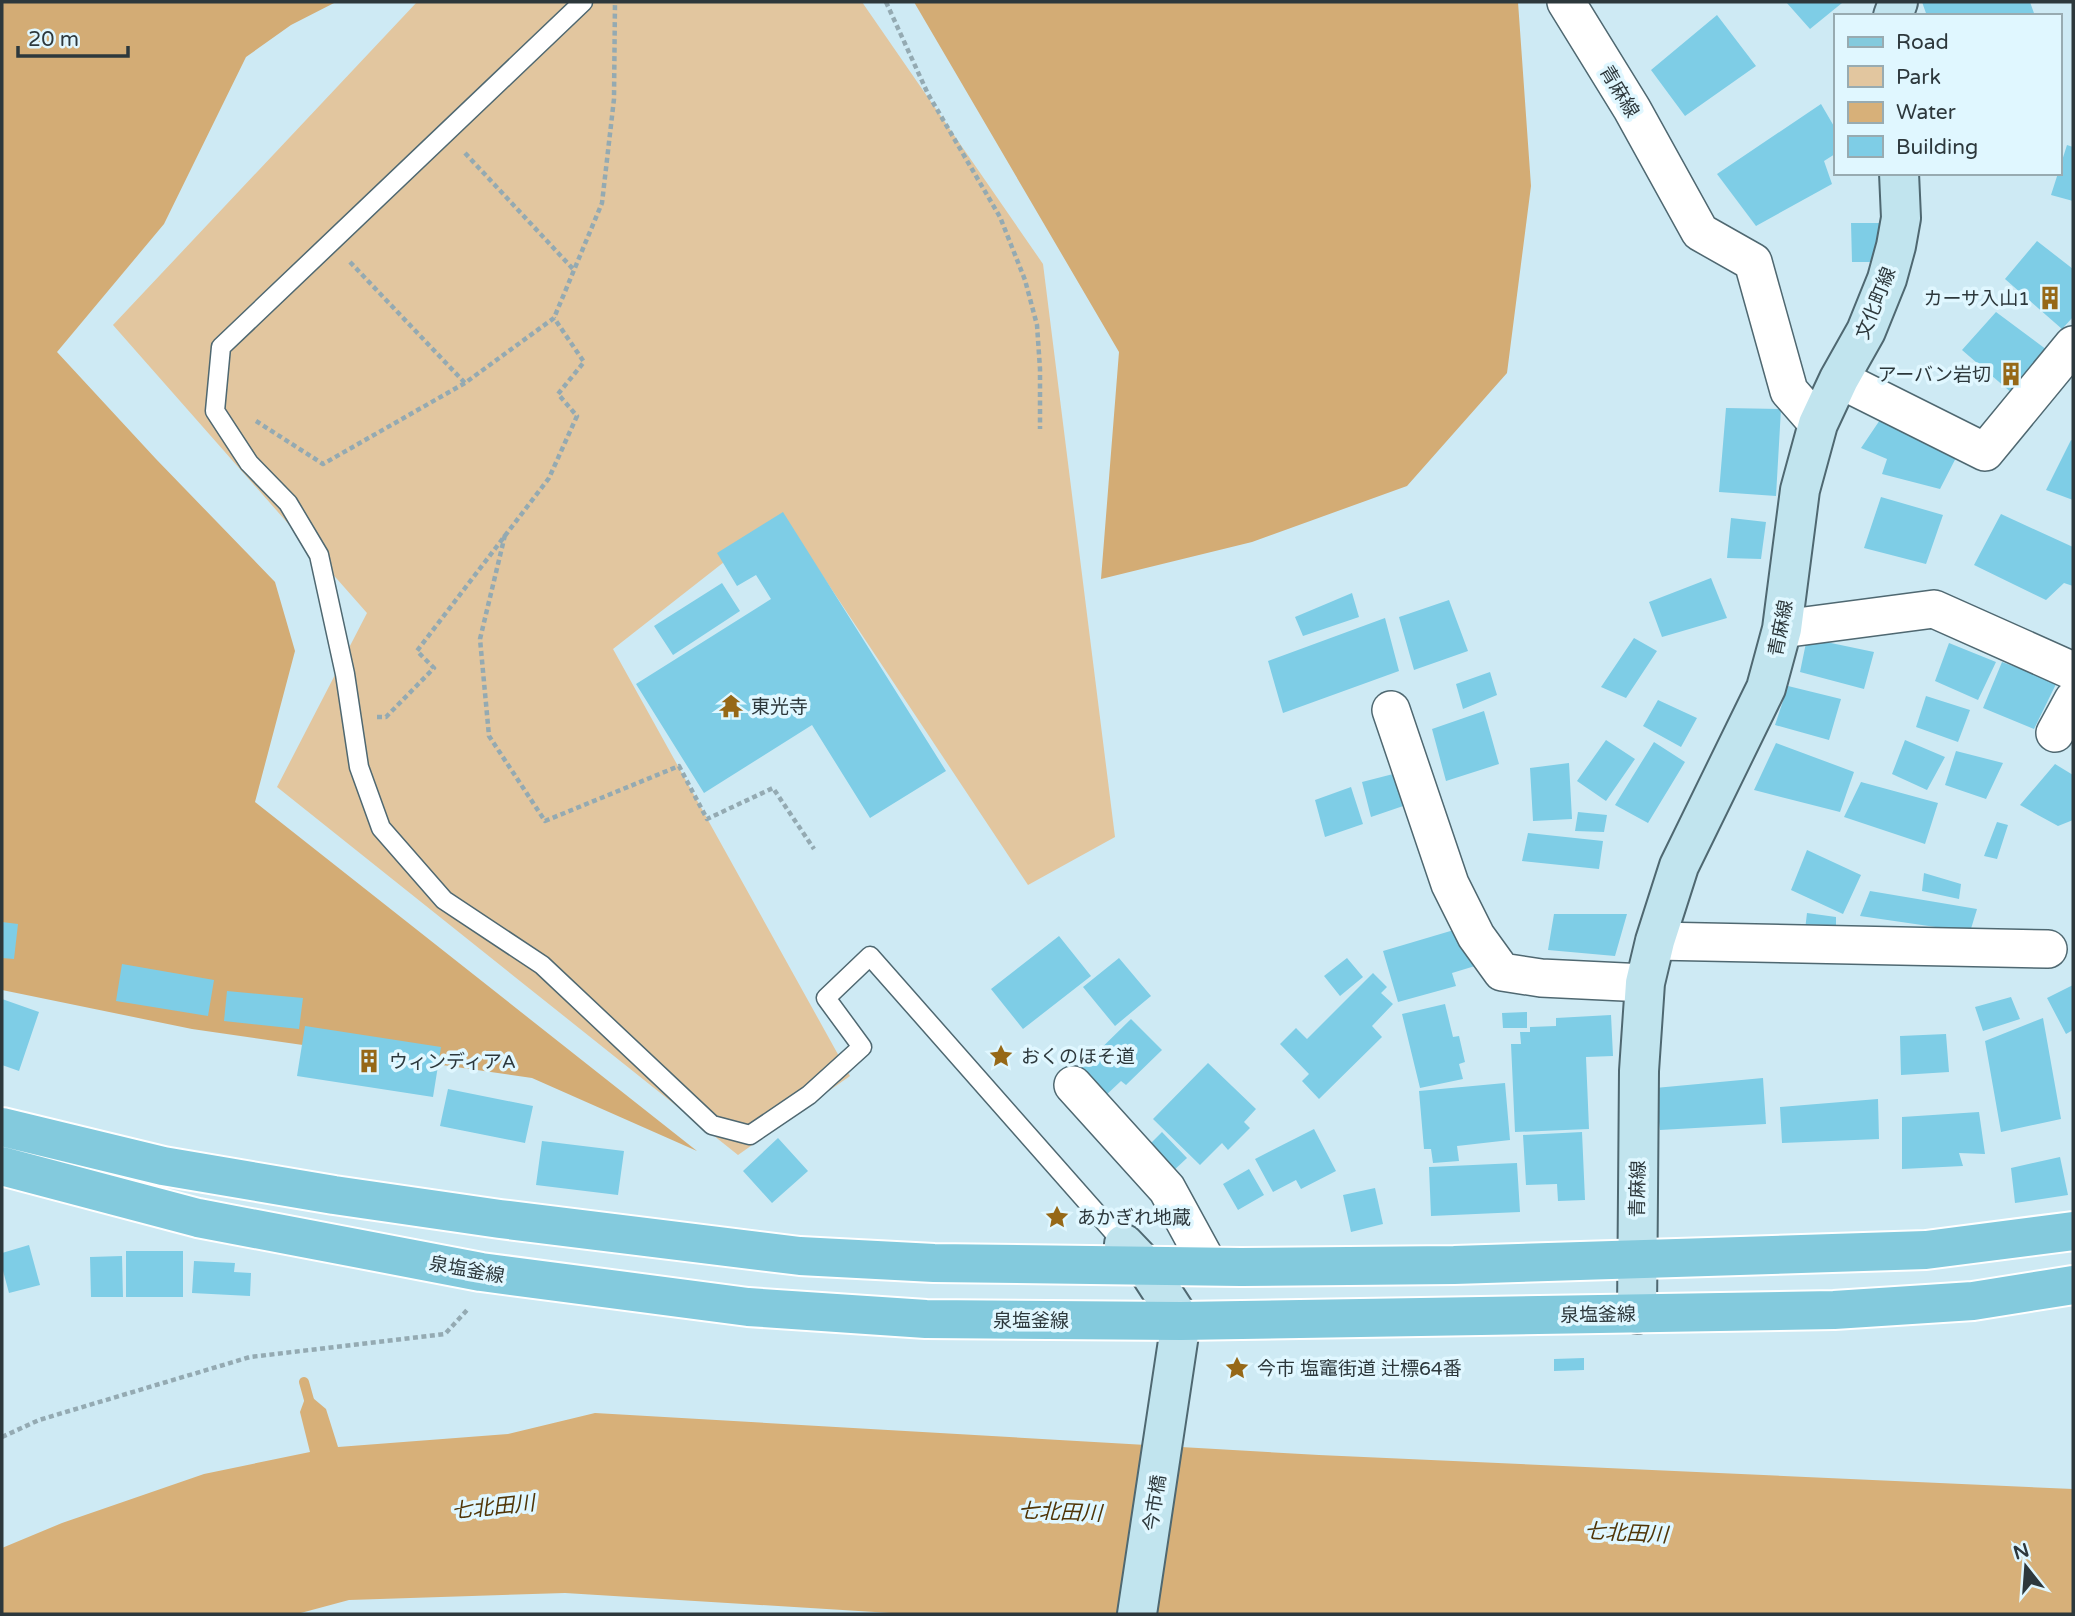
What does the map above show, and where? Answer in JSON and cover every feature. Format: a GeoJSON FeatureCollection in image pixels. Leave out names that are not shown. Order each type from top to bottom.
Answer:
{"type":"FeatureCollection","features":[{"type":"Feature","properties":{"kind":"main road"},"geometry":{"type":"LineString","coordinates":[[2,1127],[163,1166],[334,1195],[500,1219],[800,1256],[934,1263],[1135,1255],[1209,1266],[1454,1265],[1926,1250],[2073,1231]]}},
{"type":"Feature","properties":{"kind":"main road","name":"泉塩釜線"},"geometry":{"type":"LineString","coordinates":[[2,1166],[198,1217],[499,1275],[748,1307],[913,1319],[1181,1321],[1834,1310],[1973,1301],[2073,1285]]}},
{"type":"Feature","properties":{"kind":"street","name":"青麻線"},"geometry":{"type":"LineString","coordinates":[[1566,2],[1632,109],[1700,232],[1754,262],[1789,391],[1818,424],[1800,490],[1782,629],[1766,688],[1679,866],[1655,941],[1645,983],[1639,1071],[1637,1314]]}},
{"type":"Feature","properties":{"kind":"street","name":"文化町線"},"geometry":{"type":"LineString","coordinates":[[1818,424],[1866,331],[1887,279],[1901,218],[1899,175]]}},
{"type":"Feature","properties":{"kind":"street"},"geometry":{"type":"LineString","coordinates":[[1839,379],[1984,452],[2073,345]]}},
{"type":"Feature","properties":{"kind":"street"},"geometry":{"type":"LineString","coordinates":[[1782,629],[1934,608],[2073,671]]}},
{"type":"Feature","properties":{"kind":"street"},"geometry":{"type":"LineString","coordinates":[[2055,733],[2073,700]]}},
{"type":"Feature","properties":{"kind":"street"},"geometry":{"type":"LineString","coordinates":[[1391,710],[1450,884],[1476,936],[1502,972],[1541,978],[1645,983]]}},
{"type":"Feature","properties":{"kind":"street"},"geometry":{"type":"LineString","coordinates":[[1655,941],[2048,949]]}},
{"type":"Feature","properties":{"kind":"street"},"geometry":{"type":"LineString","coordinates":[[1073,1085],[1167,1189],[1209,1266]]}},
{"type":"Feature","properties":{"kind":"street"},"geometry":{"type":"LineString","coordinates":[[1135,1255],[1181,1321]]}},
{"type":"Feature","properties":{"kind":"street","name":"今市橋"},"geometry":{"type":"LineString","coordinates":[[1137,1614],[1181,1321]]}},
{"type":"Feature","properties":{"kind":"lane"},"geometry":{"type":"LineString","coordinates":[[583,2],[221,347],[215,411],[249,463],[288,503],[319,555],[345,674],[359,767],[381,828],[444,900],[542,965],[712,1125],[750,1135],[809,1095],[862,1047],[826,998],[870,956],[1135,1255]]}},
{"type":"Feature","properties":{"kind":"lane"},"geometry":{"type":"LineString","coordinates":[[1875,2],[1890,14]]}},
{"type":"Feature","properties":{"kind":"path"},"geometry":{"type":"LineString","coordinates":[[217,396],[323,464],[465,383],[554,318],[602,203],[614,99],[615,2]]}},
{"type":"Feature","properties":{"kind":"path"},"geometry":{"type":"LineString","coordinates":[[886,2],[928,94],[1000,217],[1025,280],[1037,325],[1040,429]]}},
{"type":"Feature","properties":{"kind":"path"},"geometry":{"type":"LineString","coordinates":[[446,133],[574,270]]}},
{"type":"Feature","properties":{"kind":"path"},"geometry":{"type":"LineString","coordinates":[[331,242],[465,383]]}},
{"type":"Feature","properties":{"kind":"path"},"geometry":{"type":"LineString","coordinates":[[352,716],[386,717],[434,668],[417,651],[549,478],[577,416],[558,394],[584,362],[554,318]]}},
{"type":"Feature","properties":{"kind":"path"},"geometry":{"type":"LineString","coordinates":[[505,535],[480,639],[489,736],[545,821],[679,766],[707,819],[773,788],[814,849]]}},
{"type":"Feature","properties":{"kind":"path"},"geometry":{"type":"LineString","coordinates":[[2,1437],[39,1420],[250,1357],[445,1334],[499,1275]]}},
{"type":"Feature","properties":{"kind":"green space"},"geometry":{"type":"Polygon","coordinates":[[[417,2],[862,2],[1043,264],[1115,837],[1028,885],[783,516],[613,649],[850,1076],[738,1155],[277,787],[367,613],[113,325],[417,2]]]}},
{"type":"Feature","properties":{"kind":"shaded area"},"geometry":{"type":"Polygon","coordinates":[[[2,2],[336,2],[291,25],[246,57],[164,224],[57,352],[275,582],[295,651],[255,802],[697,1151],[532,1078],[192,1029],[2,990],[2,2]]]}},
{"type":"Feature","properties":{"kind":"shaded area"},"geometry":{"type":"Polygon","coordinates":[[[914,2],[1518,2],[1531,186],[1507,373],[1407,486],[1252,542],[1101,579],[1119,352],[914,2]]]}},
{"type":"Feature","properties":{"kind":"water","name":"七北田川"},"geometry":{"type":"Polygon","coordinates":[[[307,1393],[326,1409],[338,1447],[508,1434],[595,1413],[1319,1455],[2073,1489],[2073,1614],[907,1614],[565,1593],[349,1600],[297,1614],[2,1614],[2,1548],[62,1523],[204,1474],[310,1452],[300,1412],[307,1393]]]}},
{"type":"Feature","properties":{"kind":"building"},"geometry":{"type":"Polygon","coordinates":[[[1786,2],[1841,2],[1842,3],[1810,29],[1786,2]]]}},
{"type":"Feature","properties":{"kind":"building"},"geometry":{"type":"Polygon","coordinates":[[[1922,2],[2030,2],[2034,14],[1926,14],[1922,2]]]}},
{"type":"Feature","properties":{"kind":"building"},"geometry":{"type":"Polygon","coordinates":[[[1717,15],[1756,66],[1685,116],[1651,70],[1717,15]]]}},
{"type":"Feature","properties":{"kind":"building"},"geometry":{"type":"Polygon","coordinates":[[[1821,104],[1834,126],[1834,155],[1824,161],[1832,184],[1756,226],[1717,174],[1821,104]]]}},
{"type":"Feature","properties":{"kind":"building"},"geometry":{"type":"Polygon","coordinates":[[[2067,145],[2073,147],[2073,201],[2051,195],[2057,175],[2061,175],[2061,164],[2067,145]]]}},
{"type":"Feature","properties":{"kind":"building"},"geometry":{"type":"Polygon","coordinates":[[[1851,223],[1883,223],[1882,262],[1852,262],[1851,223]]]}},
{"type":"Feature","properties":{"kind":"building","name":"カーサ入山1"},"geometry":{"type":"Polygon","coordinates":[[[2037,241],[2073,269],[2073,317],[2062,329],[2005,279],[2037,241]]]}},
{"type":"Feature","properties":{"kind":"building","name":"アーバン岩切"},"geometry":{"type":"Polygon","coordinates":[[[1996,312],[2051,353],[2013,394],[1962,350],[1996,312]]]}},
{"type":"Feature","properties":{"kind":"building"},"geometry":{"type":"Polygon","coordinates":[[[1726,408],[1781,409],[1776,496],[1719,492],[1726,408]]]}},
{"type":"Feature","properties":{"kind":"building"},"geometry":{"type":"Polygon","coordinates":[[[1884,414],[1961,448],[1940,489],[1882,474],[1887,459],[1861,448],[1884,414]]]}},
{"type":"Feature","properties":{"kind":"building"},"geometry":{"type":"Polygon","coordinates":[[[2071,440],[2073,441],[2073,500],[2046,490],[2071,440]]]}},
{"type":"Feature","properties":{"kind":"building"},"geometry":{"type":"Polygon","coordinates":[[[1881,497],[1943,515],[1926,564],[1864,548],[1881,497]]]}},
{"type":"Feature","properties":{"kind":"building"},"geometry":{"type":"Polygon","coordinates":[[[783,512],[946,771],[870,818],[812,725],[704,793],[636,684],[771,599],[756,575],[737,586],[717,553],[783,512]]]}},
{"type":"Feature","properties":{"kind":"building"},"geometry":{"type":"Polygon","coordinates":[[[2001,514],[2073,547],[2073,586],[2064,583],[2046,600],[1974,565],[2001,514]]]}},
{"type":"Feature","properties":{"kind":"building"},"geometry":{"type":"Polygon","coordinates":[[[1731,518],[1766,522],[1761,559],[1727,558],[1731,518]]]}},
{"type":"Feature","properties":{"kind":"building"},"geometry":{"type":"Polygon","coordinates":[[[1711,578],[1727,618],[1662,637],[1649,602],[1711,578]]]}},
{"type":"Feature","properties":{"kind":"building"},"geometry":{"type":"Polygon","coordinates":[[[722,583],[740,611],[673,655],[654,626],[722,583]]]}},
{"type":"Feature","properties":{"kind":"building"},"geometry":{"type":"Polygon","coordinates":[[[1352,593],[1359,617],[1303,636],[1295,617],[1352,593]]]}},
{"type":"Feature","properties":{"kind":"building"},"geometry":{"type":"Polygon","coordinates":[[[1449,600],[1468,651],[1414,670],[1399,617],[1449,600]]]}},
{"type":"Feature","properties":{"kind":"building"},"geometry":{"type":"Polygon","coordinates":[[[1385,618],[1399,671],[1283,713],[1268,661],[1385,618]]]}},
{"type":"Feature","properties":{"kind":"building"},"geometry":{"type":"Polygon","coordinates":[[[1634,638],[1657,651],[1626,698],[1601,687],[1634,638]]]}},
{"type":"Feature","properties":{"kind":"building"},"geometry":{"type":"Polygon","coordinates":[[[1807,638],[1874,652],[1864,689],[1800,672],[1807,638]]]}},
{"type":"Feature","properties":{"kind":"building"},"geometry":{"type":"Polygon","coordinates":[[[1949,643],[1996,662],[1978,700],[1935,681],[1949,643]]]}},
{"type":"Feature","properties":{"kind":"building"},"geometry":{"type":"Polygon","coordinates":[[[2002,662],[2057,682],[2034,729],[1983,708],[2002,662]]]}},
{"type":"Feature","properties":{"kind":"building"},"geometry":{"type":"Polygon","coordinates":[[[1490,672],[1497,695],[1463,709],[1456,684],[1490,672]]]}},
{"type":"Feature","properties":{"kind":"building"},"geometry":{"type":"Polygon","coordinates":[[[1788,686],[1841,699],[1829,740],[1775,725],[1788,686]]]}},
{"type":"Feature","properties":{"kind":"building"},"geometry":{"type":"Polygon","coordinates":[[[1926,696],[1970,710],[1958,742],[1916,727],[1926,696]]]}},
{"type":"Feature","properties":{"kind":"building"},"geometry":{"type":"Polygon","coordinates":[[[1658,700],[1697,718],[1681,747],[1643,726],[1658,700]]]}},
{"type":"Feature","properties":{"kind":"building"},"geometry":{"type":"Polygon","coordinates":[[[1484,711],[1499,764],[1446,781],[1432,729],[1484,711]]]}},
{"type":"Feature","properties":{"kind":"building"},"geometry":{"type":"Polygon","coordinates":[[[1606,740],[1635,759],[1606,801],[1577,781],[1606,740]]]}},
{"type":"Feature","properties":{"kind":"building"},"geometry":{"type":"Polygon","coordinates":[[[1905,740],[1945,757],[1927,790],[1892,774],[1905,740]]]}},
{"type":"Feature","properties":{"kind":"building"},"geometry":{"type":"Polygon","coordinates":[[[1654,742],[1685,762],[1648,823],[1615,805],[1654,742]]]}},
{"type":"Feature","properties":{"kind":"building"},"geometry":{"type":"Polygon","coordinates":[[[1776,743],[1854,772],[1840,812],[1754,790],[1776,743]]]}},
{"type":"Feature","properties":{"kind":"building"},"geometry":{"type":"Polygon","coordinates":[[[1956,751],[2003,763],[1986,799],[1945,785],[1956,751]]]}},
{"type":"Feature","properties":{"kind":"building"},"geometry":{"type":"Polygon","coordinates":[[[1569,763],[1572,819],[1533,821],[1530,768],[1569,763]]]}},
{"type":"Feature","properties":{"kind":"building"},"geometry":{"type":"Polygon","coordinates":[[[2055,764],[2073,775],[2073,820],[2058,826],[2020,805],[2055,764]]]}},
{"type":"Feature","properties":{"kind":"building"},"geometry":{"type":"Polygon","coordinates":[[[1401,772],[1412,803],[1371,817],[1362,782],[1401,772]]]}},
{"type":"Feature","properties":{"kind":"building"},"geometry":{"type":"Polygon","coordinates":[[[1861,782],[1938,803],[1925,844],[1844,817],[1861,782]]]}},
{"type":"Feature","properties":{"kind":"building"},"geometry":{"type":"Polygon","coordinates":[[[1351,787],[1363,824],[1325,837],[1315,800],[1351,787]]]}},
{"type":"Feature","properties":{"kind":"building"},"geometry":{"type":"Polygon","coordinates":[[[1578,812],[1607,815],[1604,832],[1575,831],[1578,812]]]}},
{"type":"Feature","properties":{"kind":"building"},"geometry":{"type":"Polygon","coordinates":[[[1997,822],[2008,825],[1997,859],[1984,856],[1997,822]]]}},
{"type":"Feature","properties":{"kind":"building"},"geometry":{"type":"Polygon","coordinates":[[[1528,833],[1603,841],[1599,869],[1522,861],[1528,833]]]}},
{"type":"Feature","properties":{"kind":"building"},"geometry":{"type":"Polygon","coordinates":[[[1807,850],[1861,875],[1843,914],[1791,890],[1807,850]]]}},
{"type":"Feature","properties":{"kind":"building"},"geometry":{"type":"Polygon","coordinates":[[[1924,873],[1961,884],[1959,899],[1922,891],[1924,873]]]}},
{"type":"Feature","properties":{"kind":"building"},"geometry":{"type":"Polygon","coordinates":[[[1870,891],[1977,909],[1970,932],[1860,916],[1870,891]]]}},
{"type":"Feature","properties":{"kind":"building"},"geometry":{"type":"Polygon","coordinates":[[[1807,913],[1836,917],[1836,931],[1805,930],[1807,913]]]}},
{"type":"Feature","properties":{"kind":"building"},"geometry":{"type":"Polygon","coordinates":[[[1554,914],[1627,914],[1615,956],[1548,950],[1554,914]]]}},
{"type":"Feature","properties":{"kind":"building"},"geometry":{"type":"Polygon","coordinates":[[[2,922],[18,924],[14,959],[2,958],[2,922]]]}},
{"type":"Feature","properties":{"kind":"building"},"geometry":{"type":"Polygon","coordinates":[[[1464,927],[1475,966],[1452,973],[1456,986],[1398,1002],[1383,951],[1464,927]]]}},
{"type":"Feature","properties":{"kind":"building"},"geometry":{"type":"Polygon","coordinates":[[[1059,936],[1091,976],[1023,1029],[991,989],[1059,936]]]}},
{"type":"Feature","properties":{"kind":"building"},"geometry":{"type":"Polygon","coordinates":[[[1119,958],[1151,996],[1115,1026],[1083,987],[1119,958]]]}},
{"type":"Feature","properties":{"kind":"building"},"geometry":{"type":"Polygon","coordinates":[[[1347,958],[1363,977],[1340,996],[1324,976],[1347,958]]]}},
{"type":"Feature","properties":{"kind":"building"},"geometry":{"type":"Polygon","coordinates":[[[122,964],[214,980],[208,1016],[116,1001],[122,964]]]}},
{"type":"Feature","properties":{"kind":"building"},"geometry":{"type":"Polygon","coordinates":[[[1373,973],[1387,987],[1381,993],[1393,1004],[1372,1026],[1382,1037],[1319,1099],[1302,1081],[1309,1074],[1280,1044],[1296,1028],[1307,1039],[1373,973]]]}},
{"type":"Feature","properties":{"kind":"building"},"geometry":{"type":"Polygon","coordinates":[[[2073,985],[2073,1030],[2066,1034],[2047,998],[2073,985]]]}},
{"type":"Feature","properties":{"kind":"building"},"geometry":{"type":"Polygon","coordinates":[[[227,991],[303,998],[299,1029],[224,1021],[227,991]]]}},
{"type":"Feature","properties":{"kind":"building"},"geometry":{"type":"Polygon","coordinates":[[[2011,997],[2020,1019],[1983,1031],[1975,1007],[2011,997]]]}},
{"type":"Feature","properties":{"kind":"building"},"geometry":{"type":"Polygon","coordinates":[[[2,999],[39,1012],[19,1071],[2,1065],[2,999]]]}},
{"type":"Feature","properties":{"kind":"building"},"geometry":{"type":"Polygon","coordinates":[[[1445,1004],[1453,1037],[1459,1036],[1465,1062],[1459,1064],[1463,1079],[1420,1088],[1402,1014],[1445,1004]]]}},
{"type":"Feature","properties":{"kind":"building"},"geometry":{"type":"Polygon","coordinates":[[[1527,1012],[1527,1028],[1503,1028],[1502,1013],[1527,1012]]]}},
{"type":"Feature","properties":{"kind":"building"},"geometry":{"type":"Polygon","coordinates":[[[1611,1015],[1613,1056],[1586,1057],[1589,1129],[1515,1132],[1511,1044],[1521,1044],[1520,1032],[1530,1032],[1530,1027],[1556,1026],[1556,1018],[1611,1015]]]}},
{"type":"Feature","properties":{"kind":"building"},"geometry":{"type":"Polygon","coordinates":[[[2043,1018],[2061,1119],[2001,1132],[1985,1041],[2043,1018]]]}},
{"type":"Feature","properties":{"kind":"building"},"geometry":{"type":"Polygon","coordinates":[[[1131,1019],[1162,1050],[1126,1085],[1121,1081],[1104,1097],[1078,1071],[1131,1019]]]}},
{"type":"Feature","properties":{"kind":"building","name":"ウィンディアA"},"geometry":{"type":"Polygon","coordinates":[[[305,1026],[441,1047],[433,1097],[297,1076],[305,1026]]]}},
{"type":"Feature","properties":{"kind":"building"},"geometry":{"type":"Polygon","coordinates":[[[1946,1034],[1949,1072],[1901,1075],[1900,1036],[1946,1034]]]}},
{"type":"Feature","properties":{"kind":"building"},"geometry":{"type":"Polygon","coordinates":[[[1208,1063],[1256,1109],[1244,1122],[1250,1128],[1228,1150],[1222,1143],[1200,1165],[1153,1119],[1208,1063]]]}},
{"type":"Feature","properties":{"kind":"building"},"geometry":{"type":"Polygon","coordinates":[[[1763,1078],[1766,1124],[1660,1130],[1655,1088],[1763,1078]]]}},
{"type":"Feature","properties":{"kind":"building"},"geometry":{"type":"Polygon","coordinates":[[[1505,1083],[1510,1140],[1457,1146],[1459,1161],[1433,1163],[1431,1149],[1424,1149],[1419,1091],[1505,1083]]]}},
{"type":"Feature","properties":{"kind":"building"},"geometry":{"type":"Polygon","coordinates":[[[448,1089],[533,1106],[525,1143],[440,1126],[448,1089]]]}},
{"type":"Feature","properties":{"kind":"building"},"geometry":{"type":"Polygon","coordinates":[[[1878,1099],[1879,1139],[1782,1143],[1780,1107],[1878,1099]]]}},
{"type":"Feature","properties":{"kind":"building"},"geometry":{"type":"Polygon","coordinates":[[[1979,1112],[1985,1154],[1959,1153],[1963,1166],[1902,1169],[1902,1117],[1979,1112]]]}},
{"type":"Feature","properties":{"kind":"building"},"geometry":{"type":"Polygon","coordinates":[[[1314,1129],[1336,1171],[1301,1189],[1296,1180],[1273,1192],[1255,1159],[1314,1129]]]}},
{"type":"Feature","properties":{"kind":"building"},"geometry":{"type":"Polygon","coordinates":[[[1162,1132],[1187,1158],[1171,1173],[1147,1147],[1162,1132]]]}},
{"type":"Feature","properties":{"kind":"building"},"geometry":{"type":"Polygon","coordinates":[[[1582,1132],[1585,1200],[1558,1201],[1557,1184],[1526,1185],[1523,1135],[1582,1132]]]}},
{"type":"Feature","properties":{"kind":"building"},"geometry":{"type":"Polygon","coordinates":[[[778,1138],[808,1171],[772,1203],[743,1171],[778,1138]]]}},
{"type":"Feature","properties":{"kind":"building"},"geometry":{"type":"Polygon","coordinates":[[[542,1141],[624,1151],[618,1195],[536,1185],[542,1141]]]}},
{"type":"Feature","properties":{"kind":"building"},"geometry":{"type":"Polygon","coordinates":[[[2060,1157],[2068,1195],[2015,1203],[2011,1168],[2060,1157]]]}},
{"type":"Feature","properties":{"kind":"building"},"geometry":{"type":"Polygon","coordinates":[[[1517,1163],[1520,1212],[1431,1216],[1429,1167],[1517,1163]]]}},
{"type":"Feature","properties":{"kind":"building"},"geometry":{"type":"Polygon","coordinates":[[[1249,1169],[1264,1195],[1238,1210],[1223,1184],[1249,1169]]]}},
{"type":"Feature","properties":{"kind":"building"},"geometry":{"type":"Polygon","coordinates":[[[1375,1188],[1383,1224],[1351,1232],[1343,1195],[1375,1188]]]}},
{"type":"Feature","properties":{"kind":"building"},"geometry":{"type":"Polygon","coordinates":[[[29,1245],[40,1285],[9,1293],[2,1267],[2,1253],[29,1245]]]}},
{"type":"Feature","properties":{"kind":"building"},"geometry":{"type":"Polygon","coordinates":[[[126,1251],[183,1251],[183,1297],[126,1297],[126,1251]]]}},
{"type":"Feature","properties":{"kind":"building"},"geometry":{"type":"Polygon","coordinates":[[[122,1256],[123,1297],[91,1297],[90,1257],[122,1256]]]}},
{"type":"Feature","properties":{"kind":"building"},"geometry":{"type":"Polygon","coordinates":[[[194,1261],[235,1263],[234,1272],[251,1273],[250,1296],[192,1293],[194,1261]]]}},
{"type":"Feature","properties":{"kind":"building"},"geometry":{"type":"Polygon","coordinates":[[[1584,1358],[1584,1370],[1554,1371],[1554,1359],[1584,1358]]]}},
{"type":"Feature","properties":{"kind":"waterway"},"geometry":{"type":"LineString","coordinates":[[304,1382],[311,1407]]}},
{"type":"Feature","properties":{"kind":"place","name":"カーサ入山1"},"geometry":{"type":"Point","coordinates":[2050,298]}},
{"type":"Feature","properties":{"kind":"place","name":"アーバン岩切"},"geometry":{"type":"Point","coordinates":[2011,374]}},
{"type":"Feature","properties":{"kind":"place","name":"東光寺"},"geometry":{"type":"Point","coordinates":[731,706]}},
{"type":"Feature","properties":{"kind":"place","name":"おくのほそ道"},"geometry":{"type":"Point","coordinates":[1001,1056]}},
{"type":"Feature","properties":{"kind":"place","name":"ウィンディアA"},"geometry":{"type":"Point","coordinates":[369,1061]}},
{"type":"Feature","properties":{"kind":"place","name":"あかぎれ地蔵"},"geometry":{"type":"Point","coordinates":[1057,1217]}},
{"type":"Feature","properties":{"kind":"place","name":"今市 塩竈街道 辻標64番"},"geometry":{"type":"Point","coordinates":[1237,1368]}}]}
